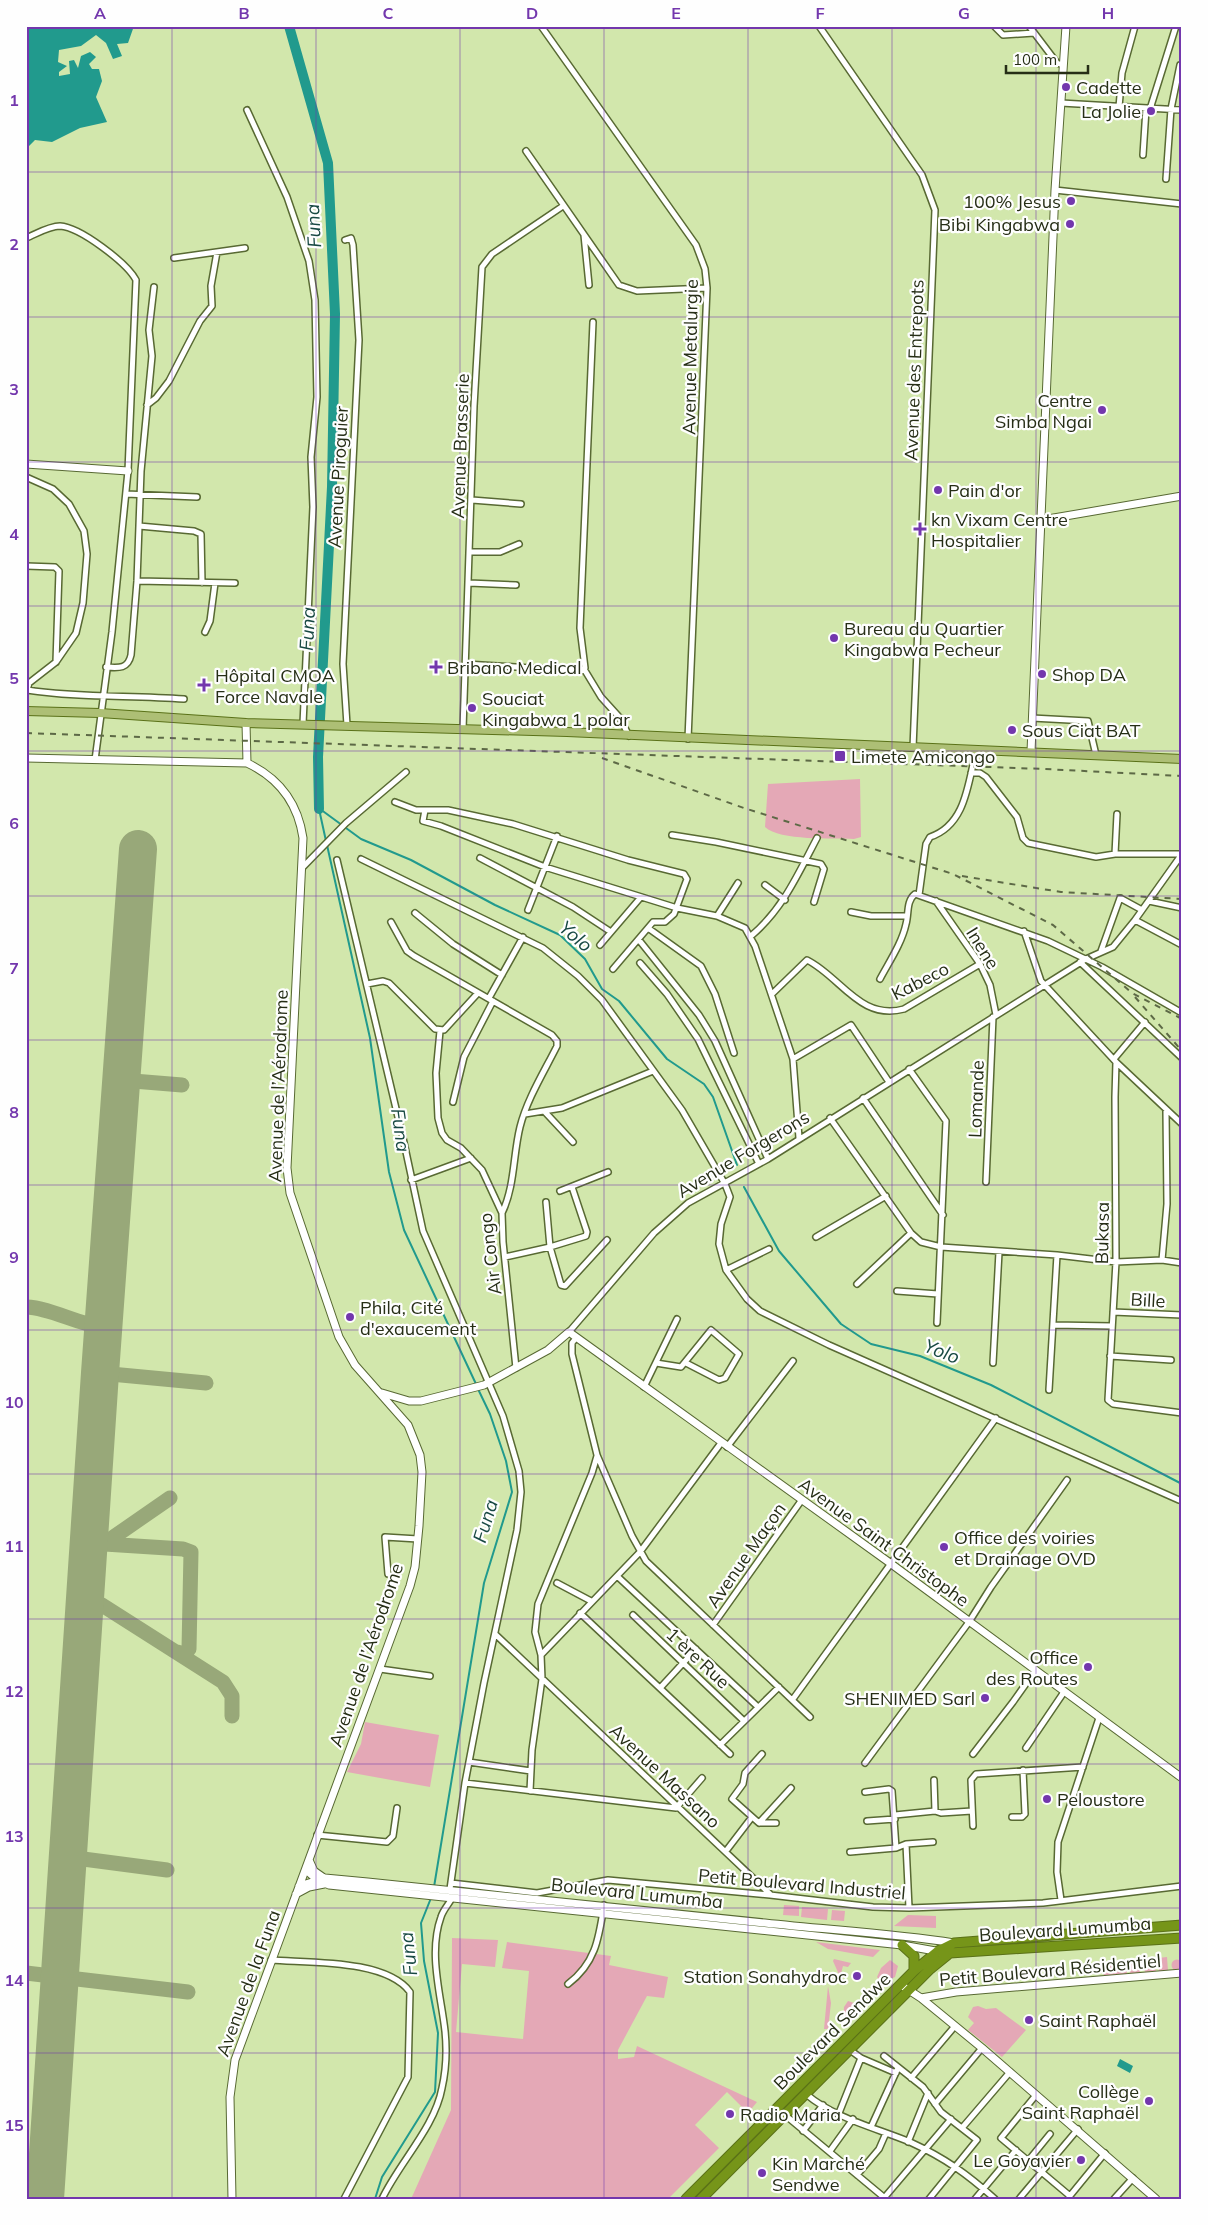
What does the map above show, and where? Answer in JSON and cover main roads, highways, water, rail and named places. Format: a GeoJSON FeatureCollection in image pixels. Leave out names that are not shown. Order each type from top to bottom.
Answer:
{"type":"FeatureCollection","features":[{"type":"Feature","properties":{"kind":"highway","name":"Boulevard Lumumba"},"geometry":{"type":"LineString","coordinates":[[938,1951],[954,1943],[1182,1925]]}},
{"type":"Feature","properties":{"kind":"highway","name":"Boulevard Lumumba"},"geometry":{"type":"LineString","coordinates":[[950,1954],[1182,1938]]}},
{"type":"Feature","properties":{"kind":"highway"},"geometry":{"type":"LineString","coordinates":[[902,1945],[914,1956],[914,1971]]}},
{"type":"Feature","properties":{"kind":"highway","name":"Boulevard Sendwe"},"geometry":{"type":"LineString","coordinates":[[686,2199],[914,1971],[938,1951]]}},
{"type":"Feature","properties":{"kind":"highway","name":"Boulevard Sendwe"},"geometry":{"type":"LineString","coordinates":[[701,2199],[929,1970],[950,1954]]}},
{"type":"Feature","properties":{"kind":"main road"},"geometry":{"type":"LineString","coordinates":[[1031,752],[1056,190],[1066,26]]}},
{"type":"Feature","properties":{"kind":"main road"},"geometry":{"type":"LineString","coordinates":[[26,464],[128,471]]}},
{"type":"Feature","properties":{"kind":"main road"},"geometry":{"type":"LineString","coordinates":[[1042,520],[1182,496]]}},
{"type":"Feature","properties":{"kind":"main road"},"geometry":{"type":"LineString","coordinates":[[26,711],[100,713],[246,723],[335,724],[1182,759]]}},
{"type":"Feature","properties":{"kind":"main road"},"geometry":{"type":"LineString","coordinates":[[26,758],[248,763],[246,723]]}},
{"type":"Feature","properties":{"kind":"main road","name":"Avenue de l’Aérodrome"},"geometry":{"type":"LineString","coordinates":[[248,763],[277,782],[294,804],[301,824],[303,838],[288,1179],[308,1249],[339,1337],[355,1365],[408,1425],[420,1455],[422,1472],[418,1539],[410,1586],[317,1835],[306,1870]]}},
{"type":"Feature","properties":{"kind":"main road","name":"Avenue Forgerons"},"geometry":{"type":"LineString","coordinates":[[381,1393],[409,1401],[421,1401],[487,1384],[548,1350],[569,1332]]}},
{"type":"Feature","properties":{"kind":"main road","name":"Avenue Saint Christophe"},"geometry":{"type":"LineString","coordinates":[[569,1332],[801,1501],[890,1563],[1182,1778]]}},
{"type":"Feature","properties":{"kind":"main road"},"geometry":{"type":"LineString","coordinates":[[296,1895],[324,1881],[314,1871],[309,1860]]}},
{"type":"Feature","properties":{"kind":"main road","name":"Boulevard Lumumba"},"geometry":{"type":"LineString","coordinates":[[306,1870],[316,1879],[324,1881],[431,1892],[447,1889],[795,1927],[909,1936],[954,1943]]}},
{"type":"Feature","properties":{"kind":"main road","name":"Avenue de la Funa"},"geometry":{"type":"LineString","coordinates":[[232,2199],[230,2097],[233,2069],[238,2047],[306,1870]]}},
{"type":"Feature","properties":{"kind":"main road"},"geometry":{"type":"LineString","coordinates":[[300,1886],[316,1879]]}},
{"type":"Feature","properties":{"kind":"main road","name":"Boulevard Lumumba"},"geometry":{"type":"LineString","coordinates":[[447,1889],[452,1898],[902,1945],[950,1954]]}},
{"type":"Feature","properties":{"kind":"main road","name":"Petit Boulevard Résidentiel"},"geometry":{"type":"LineString","coordinates":[[921,1998],[956,1992],[1182,1973]]}},
{"type":"Feature","properties":{"kind":"main road"},"geometry":{"type":"LineString","coordinates":[[901,1985],[921,1998],[956,2026],[1078,2129],[1156,2199]]}},
{"type":"Feature","properties":{"kind":"water"},"geometry":{"type":"Polygon","coordinates":[[[26,26],[134,26],[128,43],[117,44],[122,56],[113,59],[106,43],[96,35],[81,46],[59,50],[58,62],[67,66],[59,72],[59,76],[70,74],[69,61],[74,60],[78,68],[81,56],[90,52],[96,57],[89,64],[92,69],[99,69],[102,81],[96,97],[107,122],[80,128],[52,142],[35,140],[26,149],[26,26]]]}},
{"type":"Feature","properties":{"kind":"water"},"geometry":{"type":"Polygon","coordinates":[[[1120,2059],[1133,2066],[1130,2073],[1117,2066],[1120,2059]]]}},
{"type":"Feature","properties":{"kind":"waterway","name":"Funa"},"geometry":{"type":"LineString","coordinates":[[289,26],[328,163],[335,314],[332,487],[318,757],[319,809]]}},
{"type":"Feature","properties":{"kind":"waterway","name":"Funa"},"geometry":{"type":"LineString","coordinates":[[293,26],[293,37]]}},
{"type":"Feature","properties":{"kind":"waterway","name":"Funa"},"geometry":{"type":"LineString","coordinates":[[319,809],[326,841]]}},
{"type":"Feature","properties":{"kind":"waterway","name":"Yolo"},"geometry":{"type":"LineString","coordinates":[[320,809],[361,839],[411,860],[495,905],[560,935],[585,959],[602,989],[619,1001],[667,1059],[704,1084],[713,1097],[737,1165]]}},
{"type":"Feature","properties":{"kind":"waterway","name":"Funa"},"geometry":{"type":"LineString","coordinates":[[327,845],[370,1038],[389,1172],[404,1230],[476,1384]]}},
{"type":"Feature","properties":{"kind":"waterway","name":"Yolo"},"geometry":{"type":"LineString","coordinates":[[744,1187],[779,1251],[841,1324],[871,1344],[920,1356],[991,1385],[1182,1484]]}},
{"type":"Feature","properties":{"kind":"waterway","name":"Funa"},"geometry":{"type":"LineString","coordinates":[[434,1887],[484,1583],[512,1492],[506,1461],[490,1414],[478,1389]]}},
{"type":"Feature","properties":{"kind":"waterway","name":"Funa"},"geometry":{"type":"LineString","coordinates":[[375,2199],[382,2177],[435,2092],[438,2033],[424,1961],[421,1923],[431,1898]]}},
{"type":"Feature","properties":{"kind":"railway"},"geometry":{"type":"LineString","coordinates":[[26,733],[1045,769],[1182,776]]}},
{"type":"Feature","properties":{"kind":"railway"},"geometry":{"type":"LineString","coordinates":[[602,758],[744,808],[953,874],[1053,925],[1132,993],[1182,1019]]}},
{"type":"Feature","properties":{"kind":"railway"},"geometry":{"type":"LineString","coordinates":[[962,876],[1061,892],[1182,899]]}},
{"type":"Feature","properties":{"kind":"railway"},"geometry":{"type":"LineString","coordinates":[[1135,997],[1182,1051]]}},
{"type":"Feature","properties":{"kind":"place","name":"Cadette"},"geometry":{"type":"Point","coordinates":[1066,87]}},
{"type":"Feature","properties":{"kind":"place","name":"La Jolie"},"geometry":{"type":"Point","coordinates":[1151,111]}},
{"type":"Feature","properties":{"kind":"place","name":"100% Jesus"},"geometry":{"type":"Point","coordinates":[1071,201]}},
{"type":"Feature","properties":{"kind":"place","name":"Bibi Kingabwa"},"geometry":{"type":"Point","coordinates":[1070,224]}},
{"type":"Feature","properties":{"kind":"place","name":"Centre Simba Ngai"},"geometry":{"type":"Point","coordinates":[1102,410]}},
{"type":"Feature","properties":{"kind":"place","name":"Pain d'or"},"geometry":{"type":"Point","coordinates":[938,490]}},
{"type":"Feature","properties":{"kind":"place","name":"kn Vixam Centre Hospitalier"},"geometry":{"type":"Point","coordinates":[920,529]}},
{"type":"Feature","properties":{"kind":"place","name":"Bureau du Quartier Kingabwa Pecheur"},"geometry":{"type":"Point","coordinates":[834,638]}},
{"type":"Feature","properties":{"kind":"place","name":"Bribano Medical"},"geometry":{"type":"Point","coordinates":[436,667]}},
{"type":"Feature","properties":{"kind":"place","name":"Shop DA"},"geometry":{"type":"Point","coordinates":[1042,674]}},
{"type":"Feature","properties":{"kind":"place","name":"Hôpital CMOA Force Navale"},"geometry":{"type":"Point","coordinates":[204,685]}},
{"type":"Feature","properties":{"kind":"place","name":"Souciat Kingabwa 1 polar"},"geometry":{"type":"Point","coordinates":[472,708]}},
{"type":"Feature","properties":{"kind":"place","name":"Sous Ciat BAT"},"geometry":{"type":"Point","coordinates":[1012,730]}},
{"type":"Feature","properties":{"kind":"place","name":"Limete Amicongo"},"geometry":{"type":"Point","coordinates":[840,756]}},
{"type":"Feature","properties":{"kind":"place","name":"Phila, Cité d'exaucement"},"geometry":{"type":"Point","coordinates":[350,1317]}},
{"type":"Feature","properties":{"kind":"place","name":"Office des voiries et Drainage OVD"},"geometry":{"type":"Point","coordinates":[944,1547]}},
{"type":"Feature","properties":{"kind":"place","name":"Office des Routes"},"geometry":{"type":"Point","coordinates":[1088,1667]}},
{"type":"Feature","properties":{"kind":"place","name":"SHENIMED Sarl"},"geometry":{"type":"Point","coordinates":[985,1698]}},
{"type":"Feature","properties":{"kind":"place","name":"Peloustore"},"geometry":{"type":"Point","coordinates":[1047,1799]}},
{"type":"Feature","properties":{"kind":"place","name":"Station Sonahydroc"},"geometry":{"type":"Point","coordinates":[857,1976]}},
{"type":"Feature","properties":{"kind":"place","name":"Saint Raphaël"},"geometry":{"type":"Point","coordinates":[1029,2020]}},
{"type":"Feature","properties":{"kind":"place","name":"Collège Saint Raphaël"},"geometry":{"type":"Point","coordinates":[1149,2101]}},
{"type":"Feature","properties":{"kind":"place","name":"Radio Maria"},"geometry":{"type":"Point","coordinates":[730,2114]}},
{"type":"Feature","properties":{"kind":"place","name":"Le Goyavier"},"geometry":{"type":"Point","coordinates":[1081,2160]}},
{"type":"Feature","properties":{"kind":"place","name":"Kin Marché Sendwe"},"geometry":{"type":"Point","coordinates":[762,2173]}}]}
